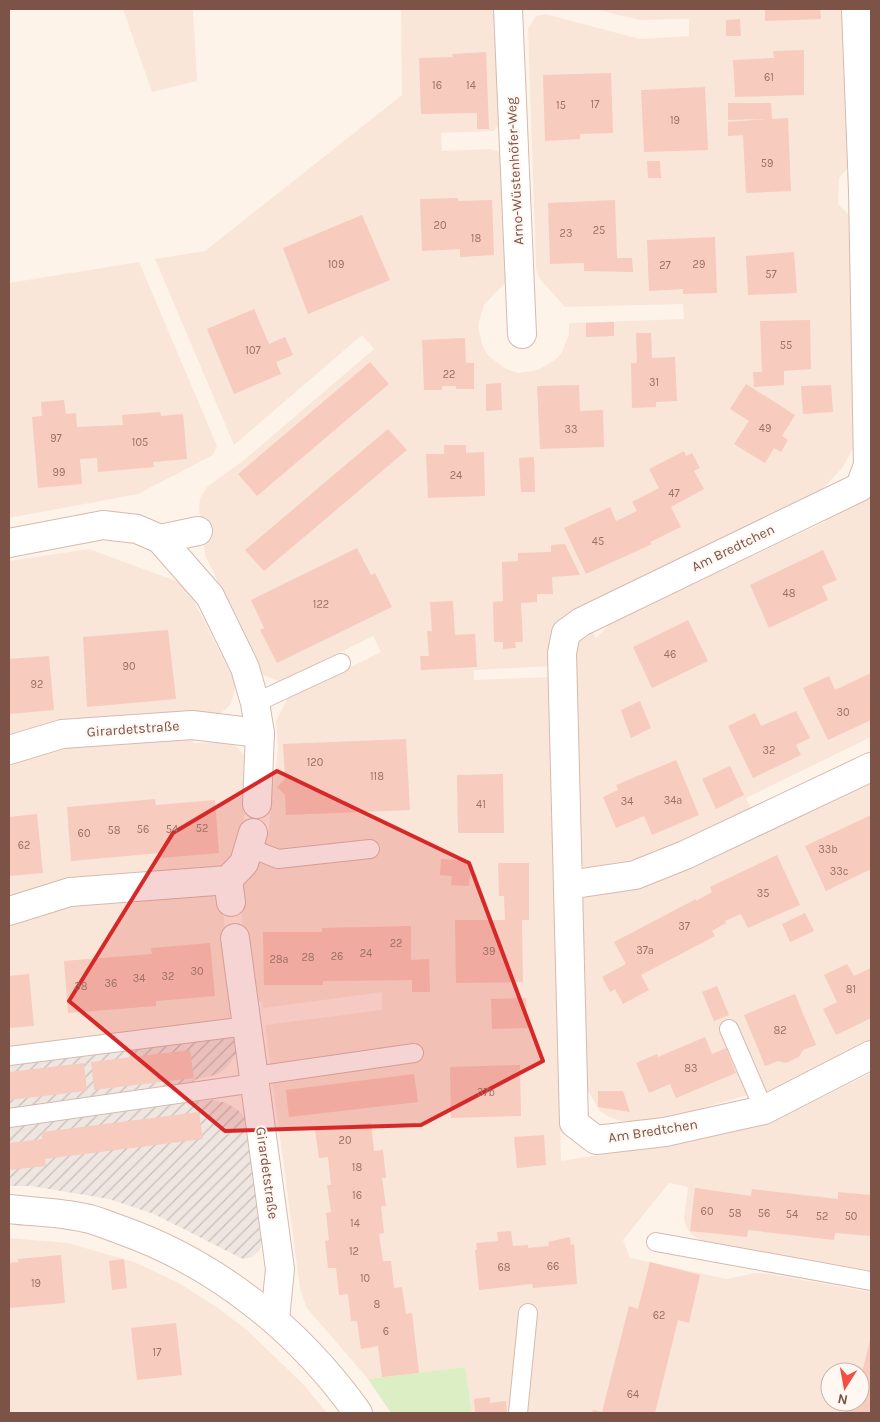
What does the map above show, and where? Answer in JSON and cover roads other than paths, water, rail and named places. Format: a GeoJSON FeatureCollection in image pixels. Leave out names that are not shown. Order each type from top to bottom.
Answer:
{"type":"FeatureCollection","features":[{"type":"Feature","properties":{"kind":"street","name":"Arno-Wüstenhöfer-Weg"},"geometry":{"type":"LineString","coordinates":[[508,9],[522,334]]}},
{"type":"Feature","properties":{"kind":"street","name":"Am Bredtchen"},"geometry":{"type":"LineString","coordinates":[[856,9],[867,190],[868,464],[860,487],[581,622],[566,633],[562,653],[574,1123],[596,1140],[665,1132],[764,1110],[871,1055]]}},
{"type":"Feature","properties":{"kind":"street"},"geometry":{"type":"LineString","coordinates":[[9,543],[103,525],[137,529],[160,539],[210,596],[245,668],[255,703],[260,733],[257,804]]}},
{"type":"Feature","properties":{"kind":"street"},"geometry":{"type":"LineString","coordinates":[[160,539],[198,531]]}},
{"type":"Feature","properties":{"kind":"street","name":"Girardetstraße"},"geometry":{"type":"LineString","coordinates":[[9,750],[62,734],[183,725],[260,733]]}},
{"type":"Feature","properties":{"kind":"street"},"geometry":{"type":"LineString","coordinates":[[568,885],[636,875],[685,855],[871,767]]}},
{"type":"Feature","properties":{"kind":"street"},"geometry":{"type":"LineString","coordinates":[[9,911],[70,892],[230,891],[244,864],[252,840]]}},
{"type":"Feature","properties":{"kind":"street","name":"Girardetstraße"},"geometry":{"type":"LineString","coordinates":[[235,938],[280,1269],[275,1319]]}},
{"type":"Feature","properties":{"kind":"street"},"geometry":{"type":"LineString","coordinates":[[9,1209],[85,1218],[158,1243],[239,1290],[275,1319],[336,1383],[358,1413]]}},
{"type":"Feature","properties":{"kind":"lane"},"geometry":{"type":"LineString","coordinates":[[255,703],[341,663]]}},
{"type":"Feature","properties":{"kind":"lane"},"geometry":{"type":"LineString","coordinates":[[252,840],[278,859],[370,849]]}},
{"type":"Feature","properties":{"kind":"lane"},"geometry":{"type":"LineString","coordinates":[[9,1056],[247,1026]]}},
{"type":"Feature","properties":{"kind":"lane"},"geometry":{"type":"LineString","coordinates":[[728,1029],[764,1110]]}},
{"type":"Feature","properties":{"kind":"lane"},"geometry":{"type":"LineString","coordinates":[[9,1118],[414,1054]]}},
{"type":"Feature","properties":{"kind":"lane"},"geometry":{"type":"LineString","coordinates":[[656,1242],[871,1281]]}},
{"type":"Feature","properties":{"kind":"lane"},"geometry":{"type":"LineString","coordinates":[[518,1413],[528,1313]]}}]}
